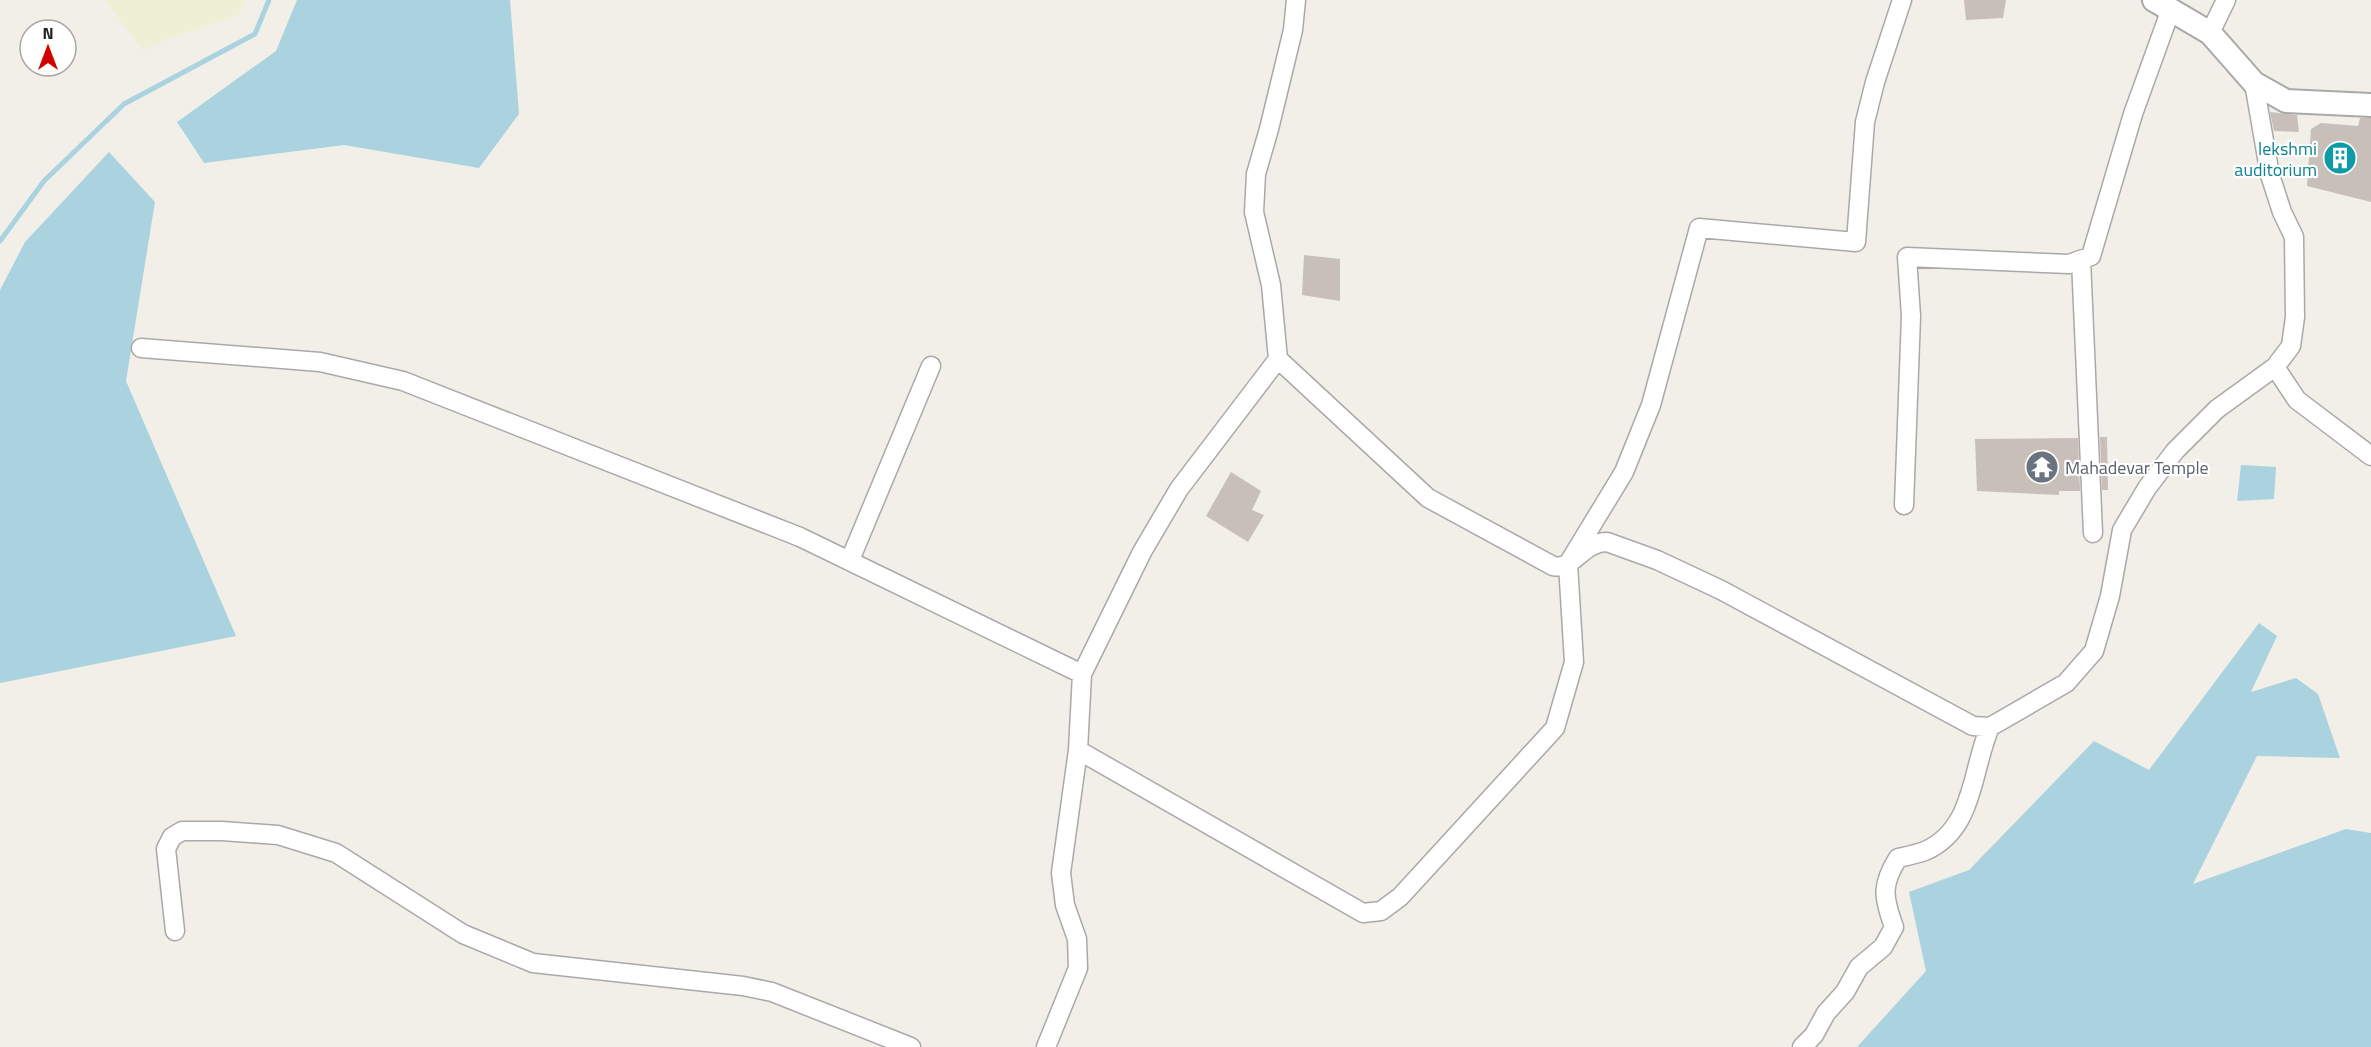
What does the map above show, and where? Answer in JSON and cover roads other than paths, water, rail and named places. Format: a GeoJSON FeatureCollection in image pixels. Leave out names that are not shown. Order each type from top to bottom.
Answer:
{"type":"FeatureCollection","features":[{"type":"Feature","properties":{"kind":"street"},"geometry":{"type":"LineString","coordinates":[[1296,0],[1291,41],[1256,174],[1254,212],[1271,285],[1278,359],[1428,498],[1552,566],[1559,567],[1568,564],[1591,545],[1599,542],[1607,542],[1657,560],[1721,590],[1973,726],[1990,728]]}},
{"type":"Feature","properties":{"kind":"street"},"geometry":{"type":"LineString","coordinates":[[1078,750],[1363,914],[1381,911],[1400,897],[1555,728],[1574,662],[1568,564],[1624,472],[1651,405],[1699,228],[1856,242],[1865,122],[1875,82],[1902,0]]}},
{"type":"Feature","properties":{"kind":"street"},"geometry":{"type":"LineString","coordinates":[[2210,33],[2226,0]]}},
{"type":"Feature","properties":{"kind":"street"},"geometry":{"type":"LineString","coordinates":[[1904,505],[1911,316],[1906,257],[2068,264],[2091,256],[2163,4],[2210,33],[2254,83],[2286,101],[2371,105]]}},
{"type":"Feature","properties":{"kind":"street"},"geometry":{"type":"LineString","coordinates":[[1802,1047],[1814,1035],[1826,1013],[1845,992],[1859,967],[1883,947],[1894,927],[1886,904],[1887,877],[1898,858],[1926,850],[1949,834],[1962,817],[1972,789],[1981,746],[1990,728],[2066,683],[2094,651],[2110,596],[2122,530],[2147,488],[2175,451],[2217,409],[2275,367],[2290,346],[2295,317],[2294,237],[2282,212],[2270,175],[2254,83]]}},
{"type":"Feature","properties":{"kind":"street"},"geometry":{"type":"LineString","coordinates":[[2081,260],[2093,533]]}},
{"type":"Feature","properties":{"kind":"street"},"geometry":{"type":"LineString","coordinates":[[141,348],[320,362],[403,381],[800,537],[1082,675]]}},
{"type":"Feature","properties":{"kind":"street"},"geometry":{"type":"LineString","coordinates":[[1046,1047],[1078,968],[1077,939],[1065,905],[1061,873],[1078,750],[1082,675],[1142,552],[1179,489],[1278,359]]}},
{"type":"Feature","properties":{"kind":"street"},"geometry":{"type":"LineString","coordinates":[[850,560],[931,366]]}},
{"type":"Feature","properties":{"kind":"street"},"geometry":{"type":"LineString","coordinates":[[2275,367],[2297,400],[2371,456]]}},
{"type":"Feature","properties":{"kind":"street"},"geometry":{"type":"LineString","coordinates":[[175,931],[166,849],[172,837],[182,831],[278,835],[336,853],[463,934],[533,963],[743,986],[772,992],[911,1047]]}},
{"type":"Feature","properties":{"kind":"water"},"geometry":{"type":"Polygon","coordinates":[[[297,0],[510,0],[519,114],[479,168],[344,145],[204,163],[177,122],[276,51],[297,0]]]}},
{"type":"Feature","properties":{"kind":"water"},"geometry":{"type":"Polygon","coordinates":[[[109,152],[155,202],[126,381],[236,636],[0,683],[0,290],[25,242],[109,152]]]}},
{"type":"Feature","properties":{"kind":"water"},"geometry":{"type":"Polygon","coordinates":[[[2241,465],[2276,467],[2274,499],[2237,501],[2241,465]]]}},
{"type":"Feature","properties":{"kind":"water"},"geometry":{"type":"Polygon","coordinates":[[[2259,623],[2277,636],[2251,692],[2296,678],[2318,694],[2340,758],[2257,756],[2193,884],[2346,829],[2371,833],[2371,1047],[1857,1047],[1926,971],[1909,892],[1969,870],[2094,741],[2149,770],[2259,623]]]}},
{"type":"Feature","properties":{"kind":"waterway"},"geometry":{"type":"LineString","coordinates":[[0,241],[44,181],[124,104],[255,34],[269,0]]}},
{"type":"Feature","properties":{"kind":"place","name":"lekshmi auditorium"},"geometry":{"type":"Point","coordinates":[2340,158]}},
{"type":"Feature","properties":{"kind":"place","name":"Mahadevar Temple"},"geometry":{"type":"Point","coordinates":[2042,467]}}]}
